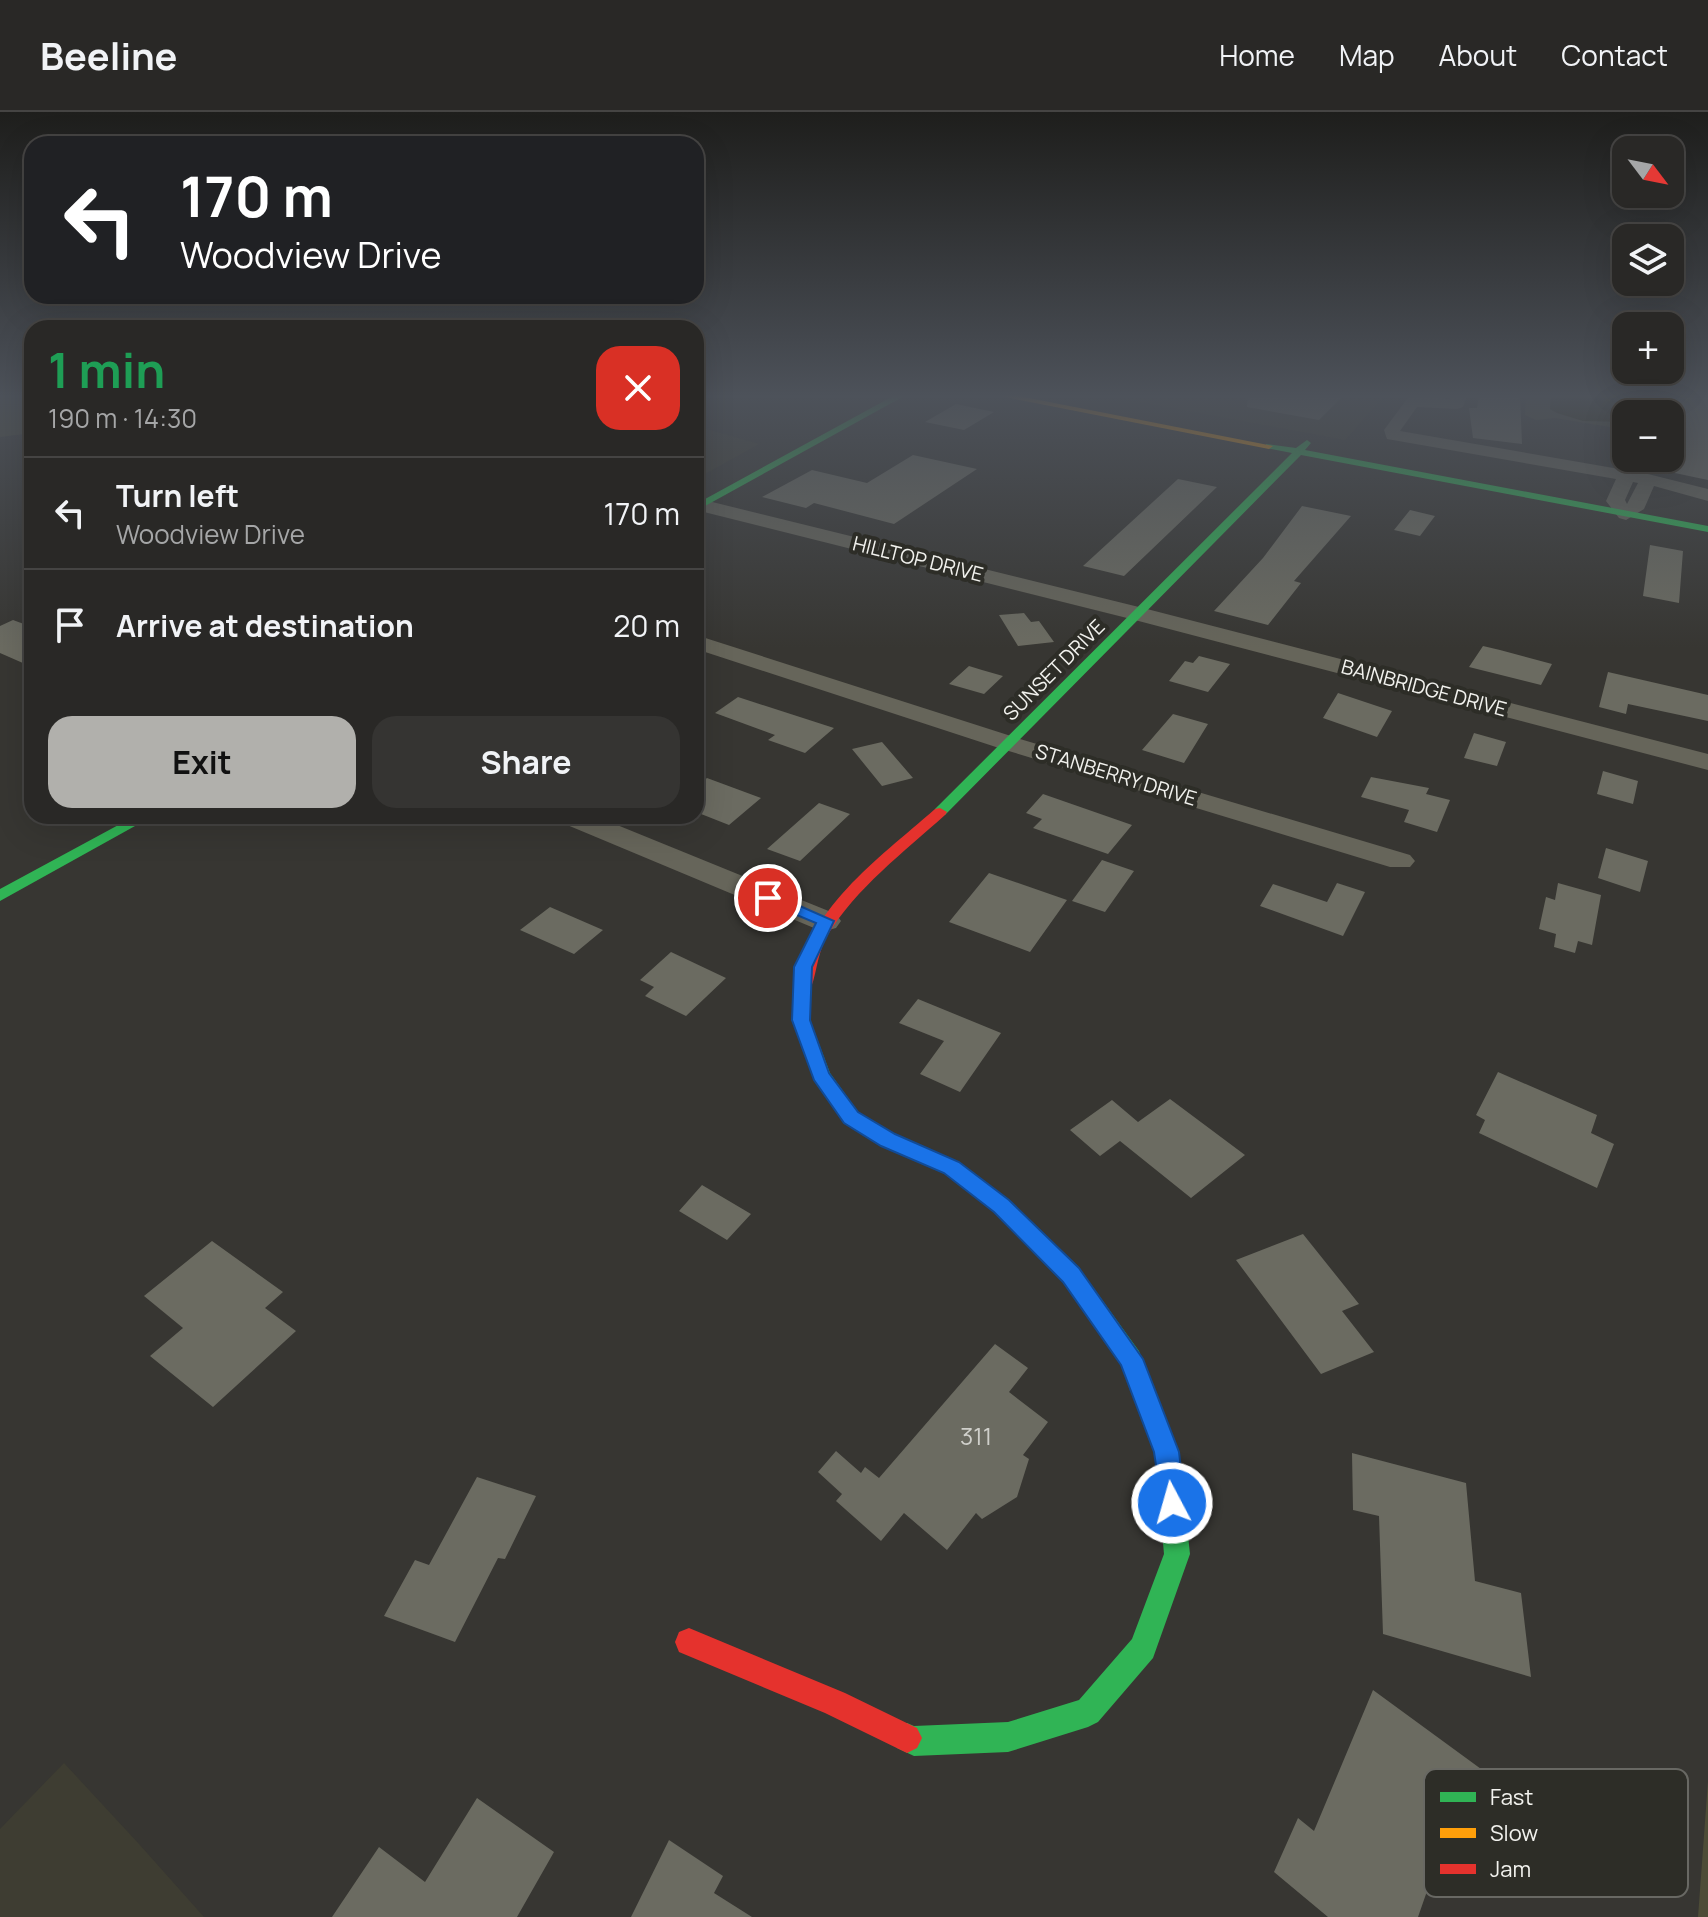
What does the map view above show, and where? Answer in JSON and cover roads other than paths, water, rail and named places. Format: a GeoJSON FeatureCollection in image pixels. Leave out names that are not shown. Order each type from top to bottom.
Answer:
{"type":"FeatureCollection","features":[{"type":"Feature","properties":{"kind":"main road"},"geometry":{"type":"LineString","coordinates":[[704,498],[734,479]]}},
{"type":"Feature","properties":{"kind":"main road"},"geometry":{"type":"LineString","coordinates":[[704,498],[741,479]]}},
{"type":"Feature","properties":{"kind":"main road","name":"SUNSET DRIVE"},"geometry":{"type":"LineString","coordinates":[[825,921],[1011,744],[1272,479]]}},
{"type":"Feature","properties":{"kind":"main road"},"geometry":{"type":"LineString","coordinates":[[1474,479],[1626,507],[1708,518]]}},
{"type":"Feature","properties":{"kind":"main road"},"geometry":{"type":"LineString","coordinates":[[1626,507],[1708,529]]}},
{"type":"Feature","properties":{"kind":"main road"},"geometry":{"type":"LineString","coordinates":[[0,896],[131,824]]}},
{"type":"Feature","properties":{"kind":"main road"},"geometry":{"type":"LineString","coordinates":[[689,1642],[835,1703],[914,1741],[1008,1737],[1088,1712],[1143,1648],[1177,1554],[1167,1452],[1131,1359],[1071,1275],[1001,1206],[952,1168],[888,1140],[851,1117],[821,1075],[801,1020],[803,967],[825,921]]}},
{"type":"Feature","properties":{"kind":"street"},"geometry":{"type":"LineString","coordinates":[[1626,507],[1627,479]]}},
{"type":"Feature","properties":{"kind":"street"},"geometry":{"type":"LineString","coordinates":[[1626,507],[1648,479]]}},
{"type":"Feature","properties":{"kind":"street"},"geometry":{"type":"LineString","coordinates":[[1649,479],[1708,495]]}},
{"type":"Feature","properties":{"kind":"street","name":"HILLTOP DRIVE"},"geometry":{"type":"LineString","coordinates":[[704,504],[1139,614]]}},
{"type":"Feature","properties":{"kind":"street","name":"BAINBRIDGE DRIVE"},"geometry":{"type":"LineString","coordinates":[[1139,614],[1708,762]]}},
{"type":"Feature","properties":{"kind":"street","name":"STANBERRY DRIVE"},"geometry":{"type":"LineString","coordinates":[[704,645],[1011,744],[1400,861]]}},
{"type":"Feature","properties":{"kind":"street"},"geometry":{"type":"LineString","coordinates":[[589,824],[825,921]]}}]}
